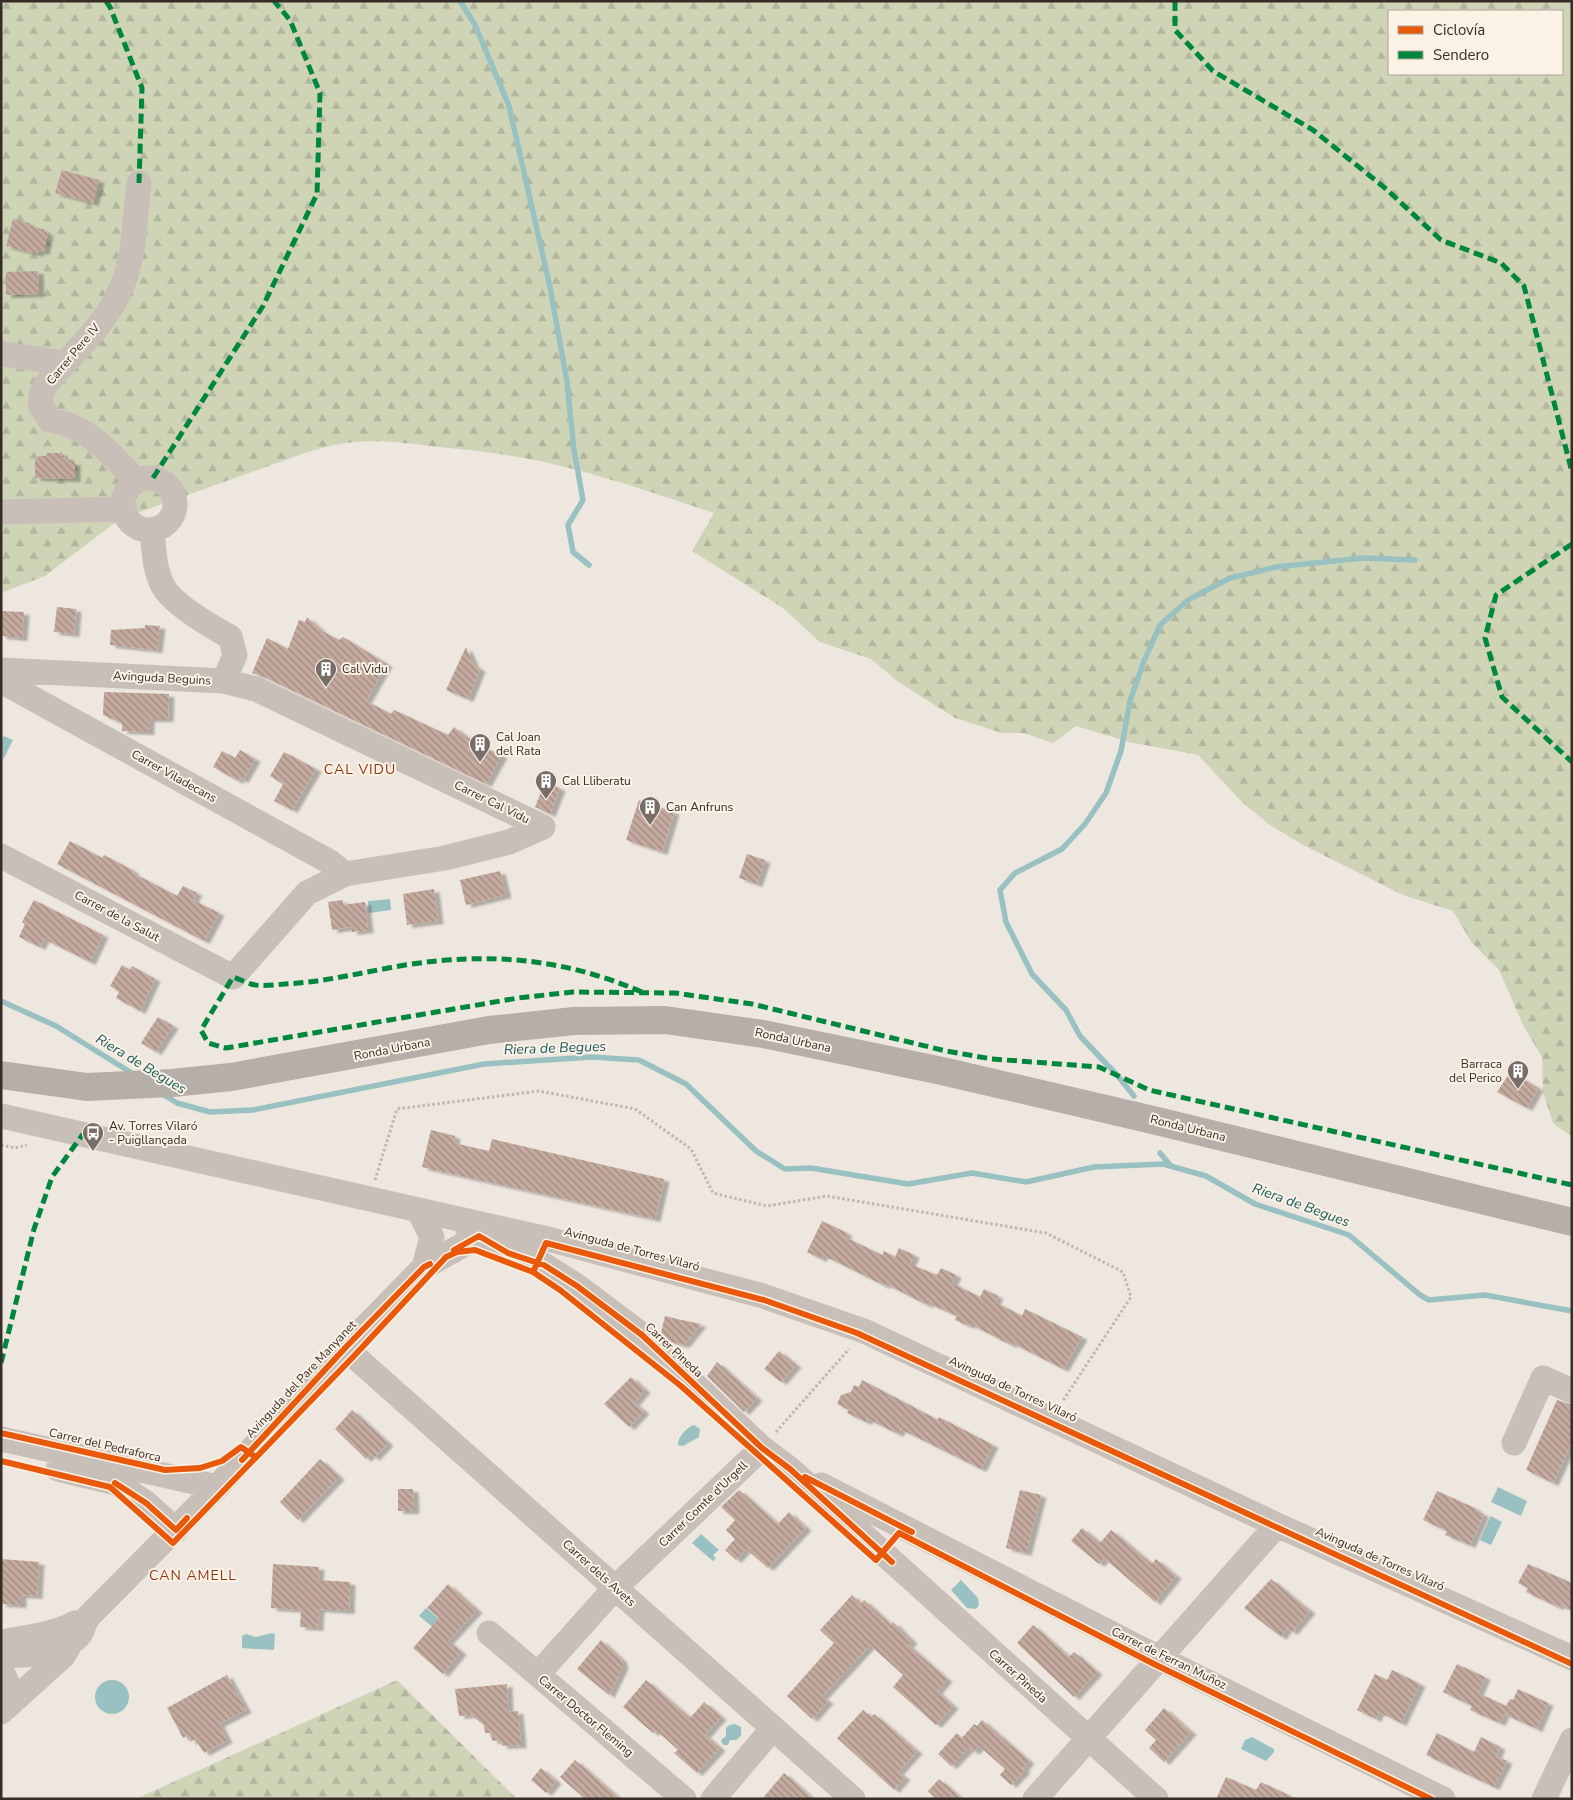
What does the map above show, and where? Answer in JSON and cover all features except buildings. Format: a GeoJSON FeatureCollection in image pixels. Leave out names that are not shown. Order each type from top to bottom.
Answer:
{"type":"FeatureCollection","features":[{"type":"Feature","properties":{"kind":"main road","name":"Ronda Urbana"},"geometry":{"type":"LineString","coordinates":[[1,1075],[87,1086],[172,1084],[232,1077],[489,1030],[574,1020],[665,1020],[763,1034],[951,1073],[1572,1222]]}},
{"type":"Feature","properties":{"kind":"street","name":"Carrer Pere IV"},"geometry":{"type":"LineString","coordinates":[[136,481],[91,436],[66,423],[50,420],[40,406],[42,391],[65,363],[90,338],[125,280],[130,256],[139,182]]}},
{"type":"Feature","properties":{"kind":"street"},"geometry":{"type":"LineString","coordinates":[[1,354],[65,363]]}},
{"type":"Feature","properties":{"kind":"street"},"geometry":{"type":"LineString","coordinates":[[153,478],[166,484],[174,496],[175,506],[171,518],[163,526],[152,530],[138,528],[129,520],[124,509],[124,496],[129,487],[136,481],[153,478]]}},
{"type":"Feature","properties":{"kind":"street"},"geometry":{"type":"LineString","coordinates":[[1,512],[124,509]]}},
{"type":"Feature","properties":{"kind":"street","name":"Avinguda Beguins"},"geometry":{"type":"LineString","coordinates":[[1,670],[224,681],[235,654],[230,638],[184,608],[164,588],[154,560],[152,530]]}},
{"type":"Feature","properties":{"kind":"street","name":"Carrer Viladecans"},"geometry":{"type":"LineString","coordinates":[[1,681],[330,862],[345,874]]}},
{"type":"Feature","properties":{"kind":"street","name":"Carrer Cal Vidu"},"geometry":{"type":"LineString","coordinates":[[224,681],[256,689],[543,827],[509,842],[472,851],[345,874],[307,893],[233,977]]}},
{"type":"Feature","properties":{"kind":"street","name":"Carrer de la Salut"},"geometry":{"type":"LineString","coordinates":[[1,856],[233,977]]}},
{"type":"Feature","properties":{"kind":"street","name":"Avinguda de Torres Vilaró"},"geometry":{"type":"LineString","coordinates":[[1,1116],[548,1239],[763,1296],[864,1331],[1277,1525],[1572,1658]]}},
{"type":"Feature","properties":{"kind":"street","name":"Carrer Pineda"},"geometry":{"type":"LineString","coordinates":[[419,1211],[479,1236],[508,1253],[544,1265],[577,1286],[642,1335],[762,1448],[790,1469],[1156,1799]]}},
{"type":"Feature","properties":{"kind":"street","name":"Avinguda del Pare Manyanet"},"geometry":{"type":"LineString","coordinates":[[7,1703],[26,1653],[63,1656],[75,1628],[176,1530],[345,1348],[424,1267],[432,1237],[419,1211]]}},
{"type":"Feature","properties":{"kind":"street"},"geometry":{"type":"LineString","coordinates":[[424,1267],[479,1236]]}},
{"type":"Feature","properties":{"kind":"street","name":"Carrer dels Avets"},"geometry":{"type":"LineString","coordinates":[[345,1348],[853,1799]]}},
{"type":"Feature","properties":{"kind":"street"},"geometry":{"type":"LineString","coordinates":[[1514,1443],[1543,1378],[1572,1391]]}},
{"type":"Feature","properties":{"kind":"street","name":"Carrer del Pedraforca"},"geometry":{"type":"LineString","coordinates":[[1,1439],[217,1487]]}},
{"type":"Feature","properties":{"kind":"street","name":"Carrer Comte d'Urgell"},"geometry":{"type":"LineString","coordinates":[[538,1674],[615,1588],[762,1448]]}},
{"type":"Feature","properties":{"kind":"street"},"geometry":{"type":"LineString","coordinates":[[1,1455],[116,1483],[146,1503],[176,1530]]}},
{"type":"Feature","properties":{"kind":"street","name":"Carrer de Ferran Muñoz"},"geometry":{"type":"LineString","coordinates":[[790,1469],[1159,1658],[1443,1799]]}},
{"type":"Feature","properties":{"kind":"street"},"geometry":{"type":"LineString","coordinates":[[1035,1799],[1277,1525]]}},
{"type":"Feature","properties":{"kind":"street"},"geometry":{"type":"LineString","coordinates":[[1,1655],[26,1653],[75,1628]]}},
{"type":"Feature","properties":{"kind":"street","name":"Carrer Doctor Fleming"},"geometry":{"type":"LineString","coordinates":[[489,1633],[684,1799]]}},
{"type":"Feature","properties":{"kind":"street"},"geometry":{"type":"LineString","coordinates":[[1,1669],[7,1703]]}},
{"type":"Feature","properties":{"kind":"street"},"geometry":{"type":"LineString","coordinates":[[713,1799],[773,1728]]}},
{"type":"Feature","properties":{"kind":"street"},"geometry":{"type":"LineString","coordinates":[[1544,1799],[1572,1740]]}},
{"type":"Feature","properties":{"kind":"path"},"geometry":{"type":"LineString","coordinates":[[369,1199],[397,1109],[539,1091],[635,1109],[690,1149],[713,1193],[767,1206],[827,1196],[1046,1232],[1123,1272],[1130,1297],[1052,1420]]}},
{"type":"Feature","properties":{"kind":"path"},"geometry":{"type":"LineString","coordinates":[[762,1448],[864,1331]]}},
{"type":"Feature","properties":{"kind":"green space"},"geometry":{"type":"Polygon","coordinates":[[[1,1],[1572,1],[1572,1137],[1553,1123],[1543,1092],[1542,1057],[1523,1025],[1499,970],[1472,943],[1453,911],[1403,895],[1301,844],[1270,825],[1242,802],[1198,755],[1129,742],[1076,726],[1053,743],[1024,733],[1002,733],[955,718],[897,681],[871,659],[820,642],[783,608],[692,551],[714,513],[606,478],[515,456],[404,443],[358,442],[308,452],[137,513],[112,525],[45,576],[1,593],[1,1]]]}},
{"type":"Feature","properties":{"kind":"green space"},"geometry":{"type":"Polygon","coordinates":[[[397,1680],[517,1799],[136,1799],[397,1680]]]}},
{"type":"Feature","properties":{"kind":"water"},"geometry":{"type":"Polygon","coordinates":[[[4,736],[13,740],[3,760],[1,741],[4,736]]]}},
{"type":"Feature","properties":{"kind":"water"},"geometry":{"type":"Polygon","coordinates":[[[390,899],[391,910],[369,913],[368,901],[390,899]]]}},
{"type":"Feature","properties":{"kind":"water"},"geometry":{"type":"Polygon","coordinates":[[[694,1425],[700,1429],[699,1437],[683,1446],[678,1445],[683,1433],[694,1425]]]}},
{"type":"Feature","properties":{"kind":"water"},"geometry":{"type":"Polygon","coordinates":[[[1498,1487],[1527,1501],[1521,1516],[1491,1502],[1498,1487]]]}},
{"type":"Feature","properties":{"kind":"water"},"geometry":{"type":"Polygon","coordinates":[[[1491,1516],[1502,1522],[1491,1545],[1480,1540],[1491,1516]]]}},
{"type":"Feature","properties":{"kind":"water"},"geometry":{"type":"Polygon","coordinates":[[[701,1534],[719,1550],[713,1555],[716,1558],[713,1561],[692,1543],[701,1534]]]}},
{"type":"Feature","properties":{"kind":"water"},"geometry":{"type":"Polygon","coordinates":[[[961,1580],[978,1598],[979,1605],[976,1609],[967,1608],[951,1590],[961,1580]]]}},
{"type":"Feature","properties":{"kind":"water"},"geometry":{"type":"Polygon","coordinates":[[[426,1608],[445,1624],[439,1632],[419,1616],[426,1608]]]}},
{"type":"Feature","properties":{"kind":"water"},"geometry":{"type":"Polygon","coordinates":[[[246,1634],[256,1637],[275,1634],[274,1650],[242,1648],[242,1636],[246,1634]]]}},
{"type":"Feature","properties":{"kind":"water"},"geometry":{"type":"Polygon","coordinates":[[[112,1680],[124,1685],[129,1697],[124,1709],[112,1714],[100,1709],[95,1697],[100,1685],[112,1680]]]}},
{"type":"Feature","properties":{"kind":"water"},"geometry":{"type":"Polygon","coordinates":[[[735,1724],[741,1727],[741,1736],[736,1740],[730,1740],[728,1745],[723,1745],[721,1740],[726,1736],[726,1728],[729,1725],[735,1724]]]}},
{"type":"Feature","properties":{"kind":"water"},"geometry":{"type":"Polygon","coordinates":[[[1252,1737],[1274,1749],[1274,1752],[1266,1761],[1241,1749],[1245,1740],[1252,1737]]]}},
{"type":"Feature","properties":{"kind":"waterway"},"geometry":{"type":"LineString","coordinates":[[460,1],[475,25],[509,106],[550,287],[567,382],[574,450],[583,500],[568,525],[573,552],[589,565]]}},
{"type":"Feature","properties":{"kind":"waterway"},"geometry":{"type":"LineString","coordinates":[[1134,1096],[1080,1036],[1066,1010],[1032,974],[1006,922],[1000,890],[1015,873],[1062,849],[1085,824],[1106,793],[1121,751],[1130,701],[1144,661],[1160,625],[1188,600],[1230,578],[1276,567],[1363,558],[1415,560]]}},
{"type":"Feature","properties":{"kind":"waterway","name":"Riera de Begues"},"geometry":{"type":"LineString","coordinates":[[1,1001],[56,1026],[135,1075]]}},
{"type":"Feature","properties":{"kind":"waterway","name":"Riera de Begues"},"geometry":{"type":"LineString","coordinates":[[161,1093],[177,1103],[210,1112],[253,1110],[484,1064],[591,1057],[639,1060],[686,1084],[756,1151],[785,1169],[811,1168],[908,1184],[972,1173],[1026,1182],[1094,1167],[1163,1164],[1206,1176],[1255,1204],[1349,1235],[1420,1295],[1429,1300],[1485,1295],[1572,1311]]}},
{"type":"Feature","properties":{"kind":"waterway"},"geometry":{"type":"LineString","coordinates":[[1160,1153],[1171,1166]]}},
{"type":"Feature","properties":{"kind":"marked path"},"geometry":{"type":"LineString","coordinates":[[106,1],[142,88],[139,183]]}},
{"type":"Feature","properties":{"kind":"marked path"},"geometry":{"type":"LineString","coordinates":[[153,478],[263,306],[317,194],[320,93],[290,20],[274,1]]}},
{"type":"Feature","properties":{"kind":"marked path"},"geometry":{"type":"LineString","coordinates":[[1175,1],[1175,30],[1213,71],[1313,130],[1385,188],[1441,240],[1501,263],[1524,286],[1572,472]]}},
{"type":"Feature","properties":{"kind":"marked path"},"geometry":{"type":"LineString","coordinates":[[1572,544],[1496,595],[1485,638],[1502,697],[1572,762]]}},
{"type":"Feature","properties":{"kind":"marked path"},"geometry":{"type":"LineString","coordinates":[[642,992],[583,972],[554,965],[496,959],[436,961],[315,981],[263,986],[233,977],[201,1030],[208,1043],[226,1048],[518,998],[573,992],[675,993],[752,1004],[946,1051],[992,1059],[1099,1067],[1149,1090],[1572,1185]]}},
{"type":"Feature","properties":{"kind":"marked path"},"geometry":{"type":"LineString","coordinates":[[1,1363],[34,1229],[52,1177],[83,1134]]}},
{"type":"Feature","properties":{"kind":"cycle path"},"geometry":{"type":"LineString","coordinates":[[454,1250],[479,1236],[508,1253],[544,1265],[577,1286],[642,1335],[762,1448],[790,1469],[892,1562]]}},
{"type":"Feature","properties":{"kind":"cycle path"},"geometry":{"type":"LineString","coordinates":[[534,1270],[546,1243],[764,1300],[857,1333],[1572,1664]]}},
{"type":"Feature","properties":{"kind":"cycle path"},"geometry":{"type":"LineString","coordinates":[[1,1461],[110,1487],[173,1543],[354,1356],[446,1257],[457,1252],[475,1250],[533,1272],[560,1290],[681,1386],[876,1560],[899,1533],[1154,1664],[1431,1799]]}},
{"type":"Feature","properties":{"kind":"cycle path"},"geometry":{"type":"LineString","coordinates":[[242,1460],[345,1348],[424,1267],[430,1264]]}},
{"type":"Feature","properties":{"kind":"cycle path"},"geometry":{"type":"LineString","coordinates":[[1,1433],[165,1470],[200,1468],[222,1461],[241,1447],[254,1456]]}},
{"type":"Feature","properties":{"kind":"cycle path"},"geometry":{"type":"LineString","coordinates":[[805,1477],[912,1532]]}},
{"type":"Feature","properties":{"kind":"cycle path"},"geometry":{"type":"LineString","coordinates":[[115,1483],[146,1503],[176,1530],[187,1518]]}},
{"type":"Feature","properties":{"kind":"place","name":"Cal Vidu"},"geometry":{"type":"Point","coordinates":[326,688]}},
{"type":"Feature","properties":{"kind":"place","name":"Cal Joan del Rata"},"geometry":{"type":"Point","coordinates":[480,763]}},
{"type":"Feature","properties":{"kind":"place","name":"Cal Lliberatu"},"geometry":{"type":"Point","coordinates":[546,800]}},
{"type":"Feature","properties":{"kind":"place","name":"Can Anfruns"},"geometry":{"type":"Point","coordinates":[650,826]}},
{"type":"Feature","properties":{"kind":"place","name":"Barraca del Perico"},"geometry":{"type":"Point","coordinates":[1518,1090]}},
{"type":"Feature","properties":{"kind":"place","name":"Av. Torres Vilaró - Puigllançada"},"geometry":{"type":"Point","coordinates":[93,1152]}},
{"type":"Feature","properties":{"kind":"district","name":"CAL VIDU"},"geometry":{"type":"Point","coordinates":[360,769]}},
{"type":"Feature","properties":{"kind":"district","name":"CAN AMELL"},"geometry":{"type":"Point","coordinates":[193,1575]}}]}
